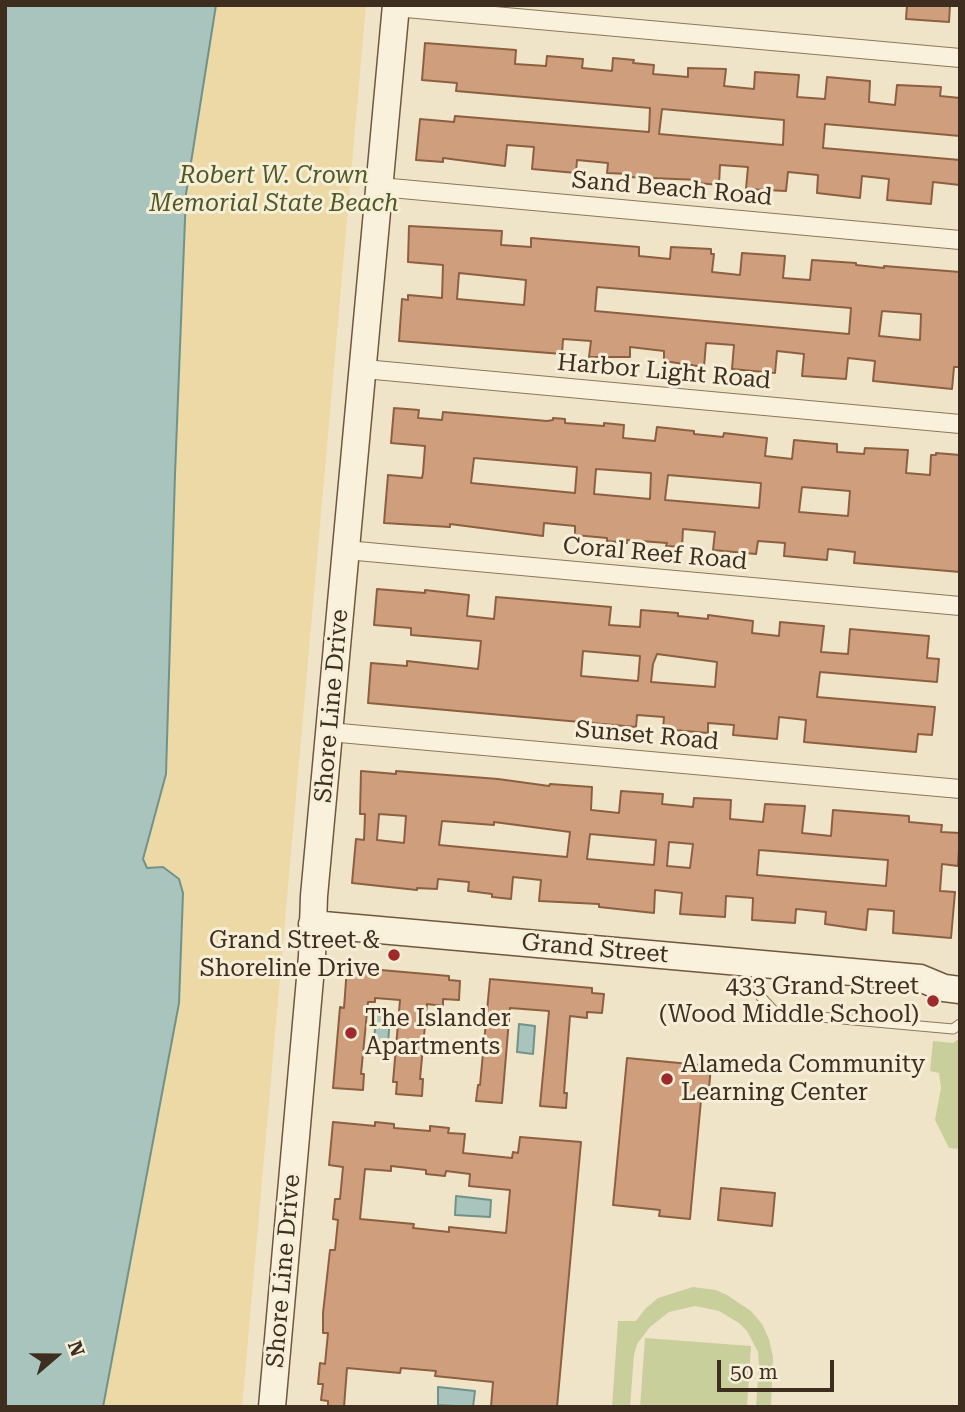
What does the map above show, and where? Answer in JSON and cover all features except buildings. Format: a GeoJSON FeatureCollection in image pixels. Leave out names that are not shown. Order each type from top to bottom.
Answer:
{"type":"FeatureCollection","features":[{"type":"Feature","properties":{"kind":"street"},"geometry":{"type":"LineString","coordinates":[[396,6],[960,58]]}},
{"type":"Feature","properties":{"kind":"street","name":"Shore Line Drive"},"geometry":{"type":"LineString","coordinates":[[272,1407],[312,956],[312,924],[396,6]]}},
{"type":"Feature","properties":{"kind":"street","name":"Sand Beach Road"},"geometry":{"type":"LineString","coordinates":[[380,187],[960,240]]}},
{"type":"Feature","properties":{"kind":"street","name":"Harbor Light Road"},"geometry":{"type":"LineString","coordinates":[[364,369],[960,424]]}},
{"type":"Feature","properties":{"kind":"street","name":"Coral Reef Road"},"geometry":{"type":"LineString","coordinates":[[346,550],[960,606]]}},
{"type":"Feature","properties":{"kind":"street","name":"Sunset Road"},"geometry":{"type":"LineString","coordinates":[[330,732],[960,789]]}},
{"type":"Feature","properties":{"kind":"street","name":"Grand Street"},"geometry":{"type":"LineString","coordinates":[[312,924],[920,978],[944,988],[960,990]]}},
{"type":"Feature","properties":{"kind":"street","name":"Grand Street"},"geometry":{"type":"LineString","coordinates":[[920,978],[944,971],[960,973]]}},
{"type":"Feature","properties":{"kind":"lane"},"geometry":{"type":"LineString","coordinates":[[753,963],[761,997],[776,1013],[953,1029],[960,1024]]}},
{"type":"Feature","properties":{"kind":"green space"},"geometry":{"type":"Polygon","coordinates":[[[960,1038],[960,1149],[949,1148],[935,1120],[941,1088],[939,1073],[930,1071],[933,1041],[953,1043],[960,1038]]]}},
{"type":"Feature","properties":{"kind":"green space"},"geometry":{"type":"Polygon","coordinates":[[[693,1287],[716,1290],[727,1295],[751,1311],[762,1324],[773,1357],[771,1407],[756,1407],[758,1352],[747,1331],[719,1311],[695,1306],[669,1312],[650,1327],[637,1344],[634,1355],[630,1407],[612,1407],[618,1321],[636,1321],[658,1298],[693,1287]]]}},
{"type":"Feature","properties":{"kind":"green space"},"geometry":{"type":"Polygon","coordinates":[[[645,1338],[751,1346],[747,1407],[640,1407],[645,1338]]]}},
{"type":"Feature","properties":{"kind":"sand","name":"Robert W. Crown Memorial State Beach"},"geometry":{"type":"Polygon","coordinates":[[[216,5],[366,5],[242,1407],[103,1407],[179,1003],[182,893],[179,879],[147,868],[143,859],[166,774],[186,194],[216,5]]]}},
{"type":"Feature","properties":{"kind":"water"},"geometry":{"type":"Polygon","coordinates":[[[5,5],[216,5],[186,194],[166,774],[143,859],[147,868],[163,867],[179,879],[183,893],[179,1003],[103,1407],[5,1407],[5,5]]]}},
{"type":"Feature","properties":{"kind":"water"},"geometry":{"type":"Polygon","coordinates":[[[376,1014],[390,1016],[388,1044],[374,1042],[376,1014]]]}},
{"type":"Feature","properties":{"kind":"water"},"geometry":{"type":"Polygon","coordinates":[[[519,1024],[535,1026],[533,1054],[517,1052],[519,1024]]]}},
{"type":"Feature","properties":{"kind":"water"},"geometry":{"type":"Polygon","coordinates":[[[456,1196],[491,1200],[490,1217],[455,1215],[456,1196]]]}},
{"type":"Feature","properties":{"kind":"water"},"geometry":{"type":"Polygon","coordinates":[[[438,1387],[475,1391],[473,1407],[438,1405],[438,1387]]]}},
{"type":"Feature","properties":{"kind":"place","name":"Grand Street & Shoreline Drive"},"geometry":{"type":"Point","coordinates":[394,955]}},
{"type":"Feature","properties":{"kind":"place","name":"433 Grand Street (Wood Middle School)"},"geometry":{"type":"Point","coordinates":[933,1001]}},
{"type":"Feature","properties":{"kind":"place","name":"The Islander Apartments"},"geometry":{"type":"Point","coordinates":[351,1033]}},
{"type":"Feature","properties":{"kind":"place","name":"Alameda Community Learning Center"},"geometry":{"type":"Point","coordinates":[667,1079]}}]}
